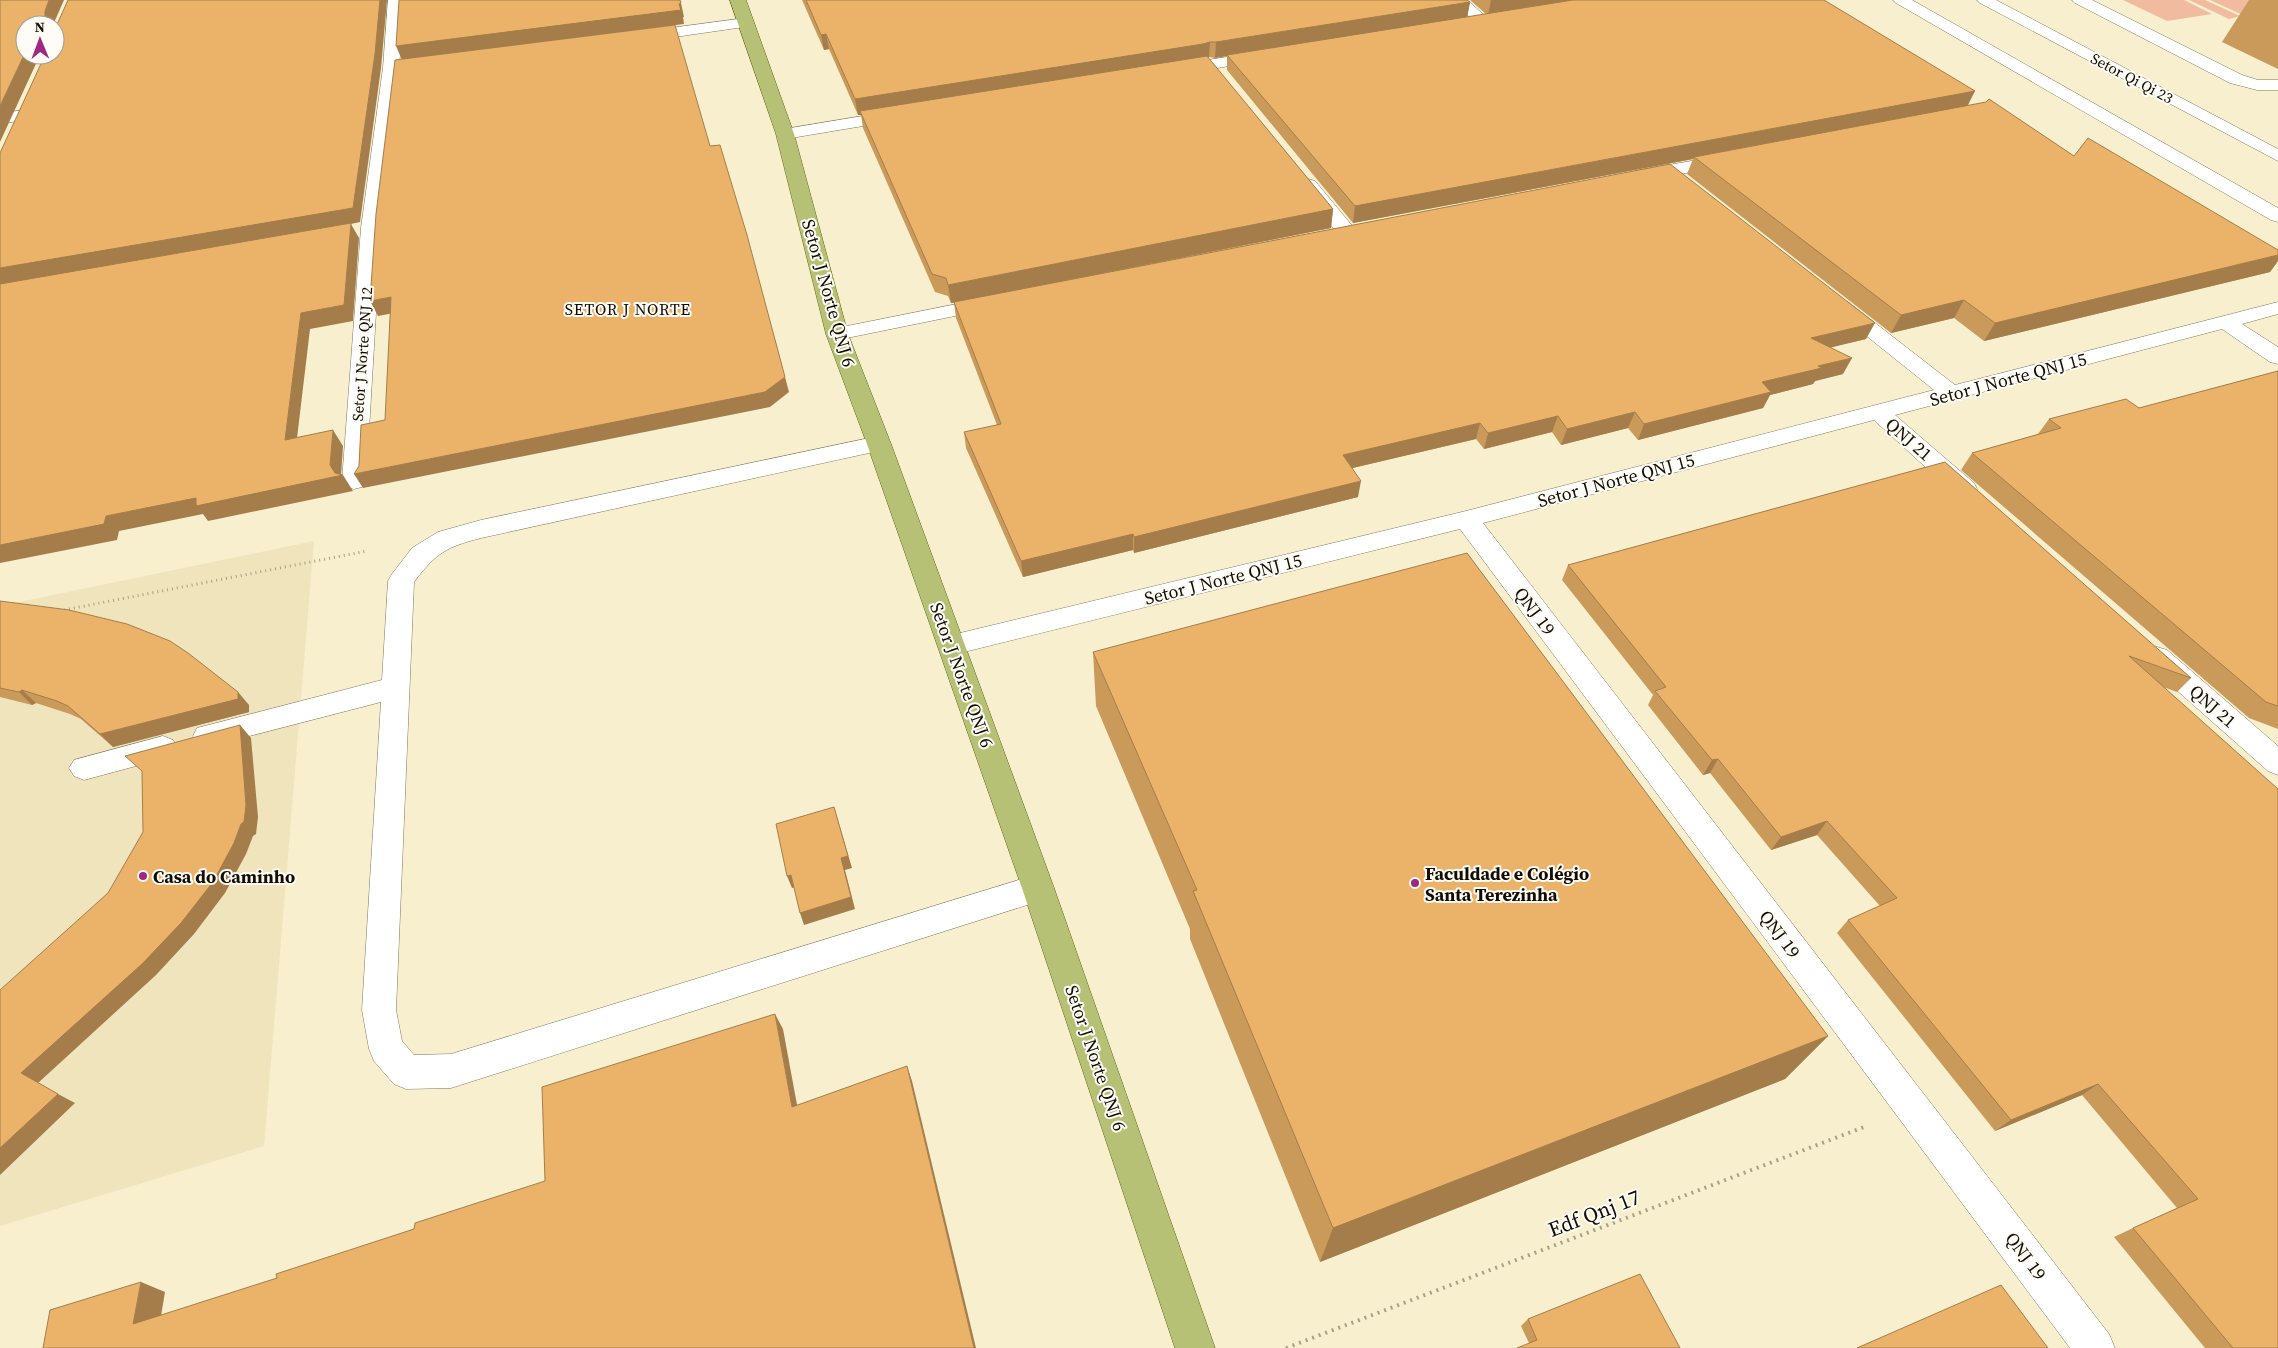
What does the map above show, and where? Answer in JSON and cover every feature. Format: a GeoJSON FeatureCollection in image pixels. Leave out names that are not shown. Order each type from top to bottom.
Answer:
{"type":"FeatureCollection","features":[{"type":"Feature","properties":{"kind":"main road","name":"Setor J Norte QNJ 6"},"geometry":{"type":"LineString","coordinates":[[742,12],[785,134],[837,334],[952,645],[1038,888],[1195,1348]]}},
{"type":"Feature","properties":{"kind":"street","name":"Setor J Norte QNJ 12"},"geometry":{"type":"LineString","coordinates":[[354,481],[370,228],[391,68],[396,0]]}},
{"type":"Feature","properties":{"kind":"street"},"geometry":{"type":"LineString","coordinates":[[1458,0],[1484,22]]}},
{"type":"Feature","properties":{"kind":"street"},"geometry":{"type":"LineString","coordinates":[[1902,0],[2278,216]]}},
{"type":"Feature","properties":{"kind":"street","name":"Setor Qi Qi 23"},"geometry":{"type":"LineString","coordinates":[[1985,0],[2278,156]]}},
{"type":"Feature","properties":{"kind":"street"},"geometry":{"type":"LineString","coordinates":[[2080,0],[2236,79],[2257,85],[2278,85]]}},
{"type":"Feature","properties":{"kind":"street"},"geometry":{"type":"LineString","coordinates":[[627,38],[742,12]]}},
{"type":"Feature","properties":{"kind":"street"},"geometry":{"type":"LineString","coordinates":[[1464,25],[1504,19]]}},
{"type":"Feature","properties":{"kind":"street"},"geometry":{"type":"LineString","coordinates":[[1162,72],[1278,54]]}},
{"type":"Feature","properties":{"kind":"street"},"geometry":{"type":"LineString","coordinates":[[1210,64],[1222,80]]}},
{"type":"Feature","properties":{"kind":"street"},"geometry":{"type":"LineString","coordinates":[[391,68],[410,66]]}},
{"type":"Feature","properties":{"kind":"street"},"geometry":{"type":"LineString","coordinates":[[15,133],[31,98]]}},
{"type":"Feature","properties":{"kind":"street"},"geometry":{"type":"LineString","coordinates":[[785,134],[910,113]]}},
{"type":"Feature","properties":{"kind":"street"},"geometry":{"type":"LineString","coordinates":[[0,118],[23,115]]}},
{"type":"Feature","properties":{"kind":"street"},"geometry":{"type":"LineString","coordinates":[[1620,180],[1747,156]]}},
{"type":"Feature","properties":{"kind":"street"},"geometry":{"type":"LineString","coordinates":[[1297,171],[1347,232]]}},
{"type":"Feature","properties":{"kind":"street"},"geometry":{"type":"LineString","coordinates":[[1669,171],[1692,189]]}},
{"type":"Feature","properties":{"kind":"street"},"geometry":{"type":"LineString","coordinates":[[351,232],[370,228]]}},
{"type":"Feature","properties":{"kind":"street"},"geometry":{"type":"LineString","coordinates":[[1328,236],[1366,228]]}},
{"type":"Feature","properties":{"kind":"street"},"geometry":{"type":"LineString","coordinates":[[1830,297],[1952,393]]}},
{"type":"Feature","properties":{"kind":"street"},"geometry":{"type":"LineString","coordinates":[[837,334],[1010,299]]}},
{"type":"Feature","properties":{"kind":"street","name":"Setor J Norte QNJ 15"},"geometry":{"type":"LineString","coordinates":[[952,645],[1466,519],[2278,308]]}},
{"type":"Feature","properties":{"kind":"street"},"geometry":{"type":"LineString","coordinates":[[2224,322],[2278,357]]}},
{"type":"Feature","properties":{"kind":"street","name":"QNJ 21"},"geometry":{"type":"LineString","coordinates":[[1878,412],[1983,505]]}},
{"type":"Feature","properties":{"kind":"street"},"geometry":{"type":"LineString","coordinates":[[879,444],[481,529],[447,538],[421,554],[400,581],[380,1010],[386,1049],[406,1072],[450,1071],[1038,888]]}},
{"type":"Feature","properties":{"kind":"street","name":"QNJ 19"},"geometry":{"type":"LineString","coordinates":[[1466,519],[2095,1348]]}},
{"type":"Feature","properties":{"kind":"street","name":"QNJ 21"},"geometry":{"type":"LineString","coordinates":[[2141,643],[2278,763]]}},
{"type":"Feature","properties":{"kind":"street"},"geometry":{"type":"LineString","coordinates":[[84,768],[396,687]]}},
{"type":"Feature","properties":{"kind":"path"},"geometry":{"type":"LineString","coordinates":[[58,612],[375,550]]}},
{"type":"Feature","properties":{"kind":"path","name":"Edf Qnj 17"},"geometry":{"type":"LineString","coordinates":[[1286,1348],[1913,1108]]}},
{"type":"Feature","properties":{"kind":"shaded area"},"geometry":{"type":"Polygon","coordinates":[[[2123,0],[2184,0],[2212,14],[2167,21],[2123,0]]]}},
{"type":"Feature","properties":{"kind":"shaded area"},"geometry":{"type":"Polygon","coordinates":[[[2189,0],[2205,0],[2240,16],[2229,19],[2189,0]]]}},
{"type":"Feature","properties":{"kind":"shaded area"},"geometry":{"type":"Polygon","coordinates":[[[2210,0],[2266,0],[2245,16],[2210,0]]]}},
{"type":"Feature","properties":{"kind":"shaded area","name":"Casa do Caminho"},"geometry":{"type":"Polygon","coordinates":[[[314,541],[264,1146],[0,1226],[0,606],[314,541]]]}},
{"type":"Feature","properties":{"kind":"building"},"geometry":{"type":"Polygon","coordinates":[[[0,0],[49,0],[45,15],[15,15],[15,65],[19,65],[0,106],[0,0]]]}},
{"type":"Feature","properties":{"kind":"building"},"geometry":{"type":"Polygon","coordinates":[[[68,0],[380,0],[375,54],[353,208],[0,268],[0,153],[40,65],[65,65],[65,15],[61,15],[68,0]]]}},
{"type":"Feature","properties":{"kind":"building"},"geometry":{"type":"Polygon","coordinates":[[[399,0],[680,0],[681,10],[396,46],[399,0]]]}},
{"type":"Feature","properties":{"kind":"building"},"geometry":{"type":"Polygon","coordinates":[[[806,0],[1467,0],[1470,2],[855,99],[826,34],[821,35],[806,0]]]}},
{"type":"Feature","properties":{"kind":"building"},"geometry":{"type":"Polygon","coordinates":[[[1573,0],[1824,0],[1975,91],[1355,206],[1227,55],[1573,0]]]}},
{"type":"Feature","properties":{"kind":"building"},"geometry":{"type":"Polygon","coordinates":[[[675,25],[710,146],[720,145],[747,235],[785,377],[765,392],[354,474],[359,466],[361,425],[385,420],[391,297],[370,301],[376,214],[395,60],[675,25]]]}},
{"type":"Feature","properties":{"kind":"building"},"geometry":{"type":"Polygon","coordinates":[[[1207,56],[1333,209],[948,285],[946,278],[932,274],[860,111],[1207,56]]]}},
{"type":"Feature","properties":{"kind":"building"},"geometry":{"type":"Polygon","coordinates":[[[1989,99],[2074,156],[2088,138],[2278,250],[2278,255],[1995,323],[1964,300],[1901,315],[1694,157],[1986,102],[1989,99]]]}},
{"type":"Feature","properties":{"kind":"building"},"geometry":{"type":"Polygon","coordinates":[[[1670,164],[1875,323],[1811,338],[1852,358],[1818,366],[1822,368],[1762,382],[1771,392],[1644,424],[1635,412],[1567,429],[1558,416],[1488,433],[1480,423],[1343,455],[1361,481],[1134,537],[1133,534],[1021,561],[964,432],[1001,424],[954,302],[1670,164]]]}},
{"type":"Feature","properties":{"kind":"building"},"geometry":{"type":"Polygon","coordinates":[[[351,223],[344,305],[301,313],[285,440],[333,430],[330,465],[335,473],[343,475],[196,506],[196,498],[106,516],[104,524],[0,545],[0,284],[351,223]]]}},
{"type":"Feature","properties":{"kind":"building"},"geometry":{"type":"Polygon","coordinates":[[[2278,371],[2278,706],[2266,702],[1972,453],[2061,428],[2049,419],[2126,399],[2139,408],[2278,371]]]}},
{"type":"Feature","properties":{"kind":"building"},"geometry":{"type":"Polygon","coordinates":[[[1945,462],[2191,678],[2129,656],[2278,789],[2278,1348],[2233,1348],[2133,1228],[2198,1199],[2098,1084],[2011,1120],[1848,920],[1897,898],[1827,821],[1781,837],[1718,759],[1712,760],[1655,691],[1666,687],[1568,565],[1945,462]]]}},
{"type":"Feature","properties":{"kind":"building","name":"Faculdade e Colégio Santa Terezinha"},"geometry":{"type":"Polygon","coordinates":[[[1467,553],[1828,1036],[1333,1228],[1193,891],[1197,890],[1093,652],[1467,553]]]}},
{"type":"Feature","properties":{"kind":"building"},"geometry":{"type":"Polygon","coordinates":[[[0,601],[69,610],[127,624],[170,641],[238,692],[238,699],[100,734],[68,706],[22,690],[19,692],[0,688],[0,601]]]}},
{"type":"Feature","properties":{"kind":"building"},"geometry":{"type":"Polygon","coordinates":[[[240,725],[246,805],[244,822],[241,824],[234,843],[213,882],[181,923],[142,964],[21,1073],[58,1094],[0,1148],[0,990],[108,893],[143,832],[142,771],[125,756],[240,725]]]}},
{"type":"Feature","properties":{"kind":"building"},"geometry":{"type":"Polygon","coordinates":[[[834,807],[848,856],[841,858],[851,897],[800,913],[791,875],[787,876],[776,824],[834,807]]]}},
{"type":"Feature","properties":{"kind":"building"},"geometry":{"type":"Polygon","coordinates":[[[775,1014],[792,1107],[907,1066],[974,1348],[43,1348],[50,1310],[141,1282],[133,1324],[277,1278],[276,1274],[414,1229],[415,1223],[545,1181],[542,1087],[775,1014]]]}},
{"type":"Feature","properties":{"kind":"building"},"geometry":{"type":"Polygon","coordinates":[[[1640,1274],[1680,1348],[1517,1348],[1537,1340],[1528,1319],[1640,1274]]]}},
{"type":"Feature","properties":{"kind":"building"},"geometry":{"type":"Polygon","coordinates":[[[2001,1285],[2048,1348],[1857,1348],[2001,1285]]]}},
{"type":"Feature","properties":{"kind":"place","name":"Casa do Caminho"},"geometry":{"type":"Point","coordinates":[143,876]}},
{"type":"Feature","properties":{"kind":"place","name":"Faculdade e Colégio Santa Terezinha"},"geometry":{"type":"Point","coordinates":[1415,883]}},
{"type":"Feature","properties":{"kind":"district","name":"SETOR J NORTE"},"geometry":{"type":"Point","coordinates":[628,309]}}]}
